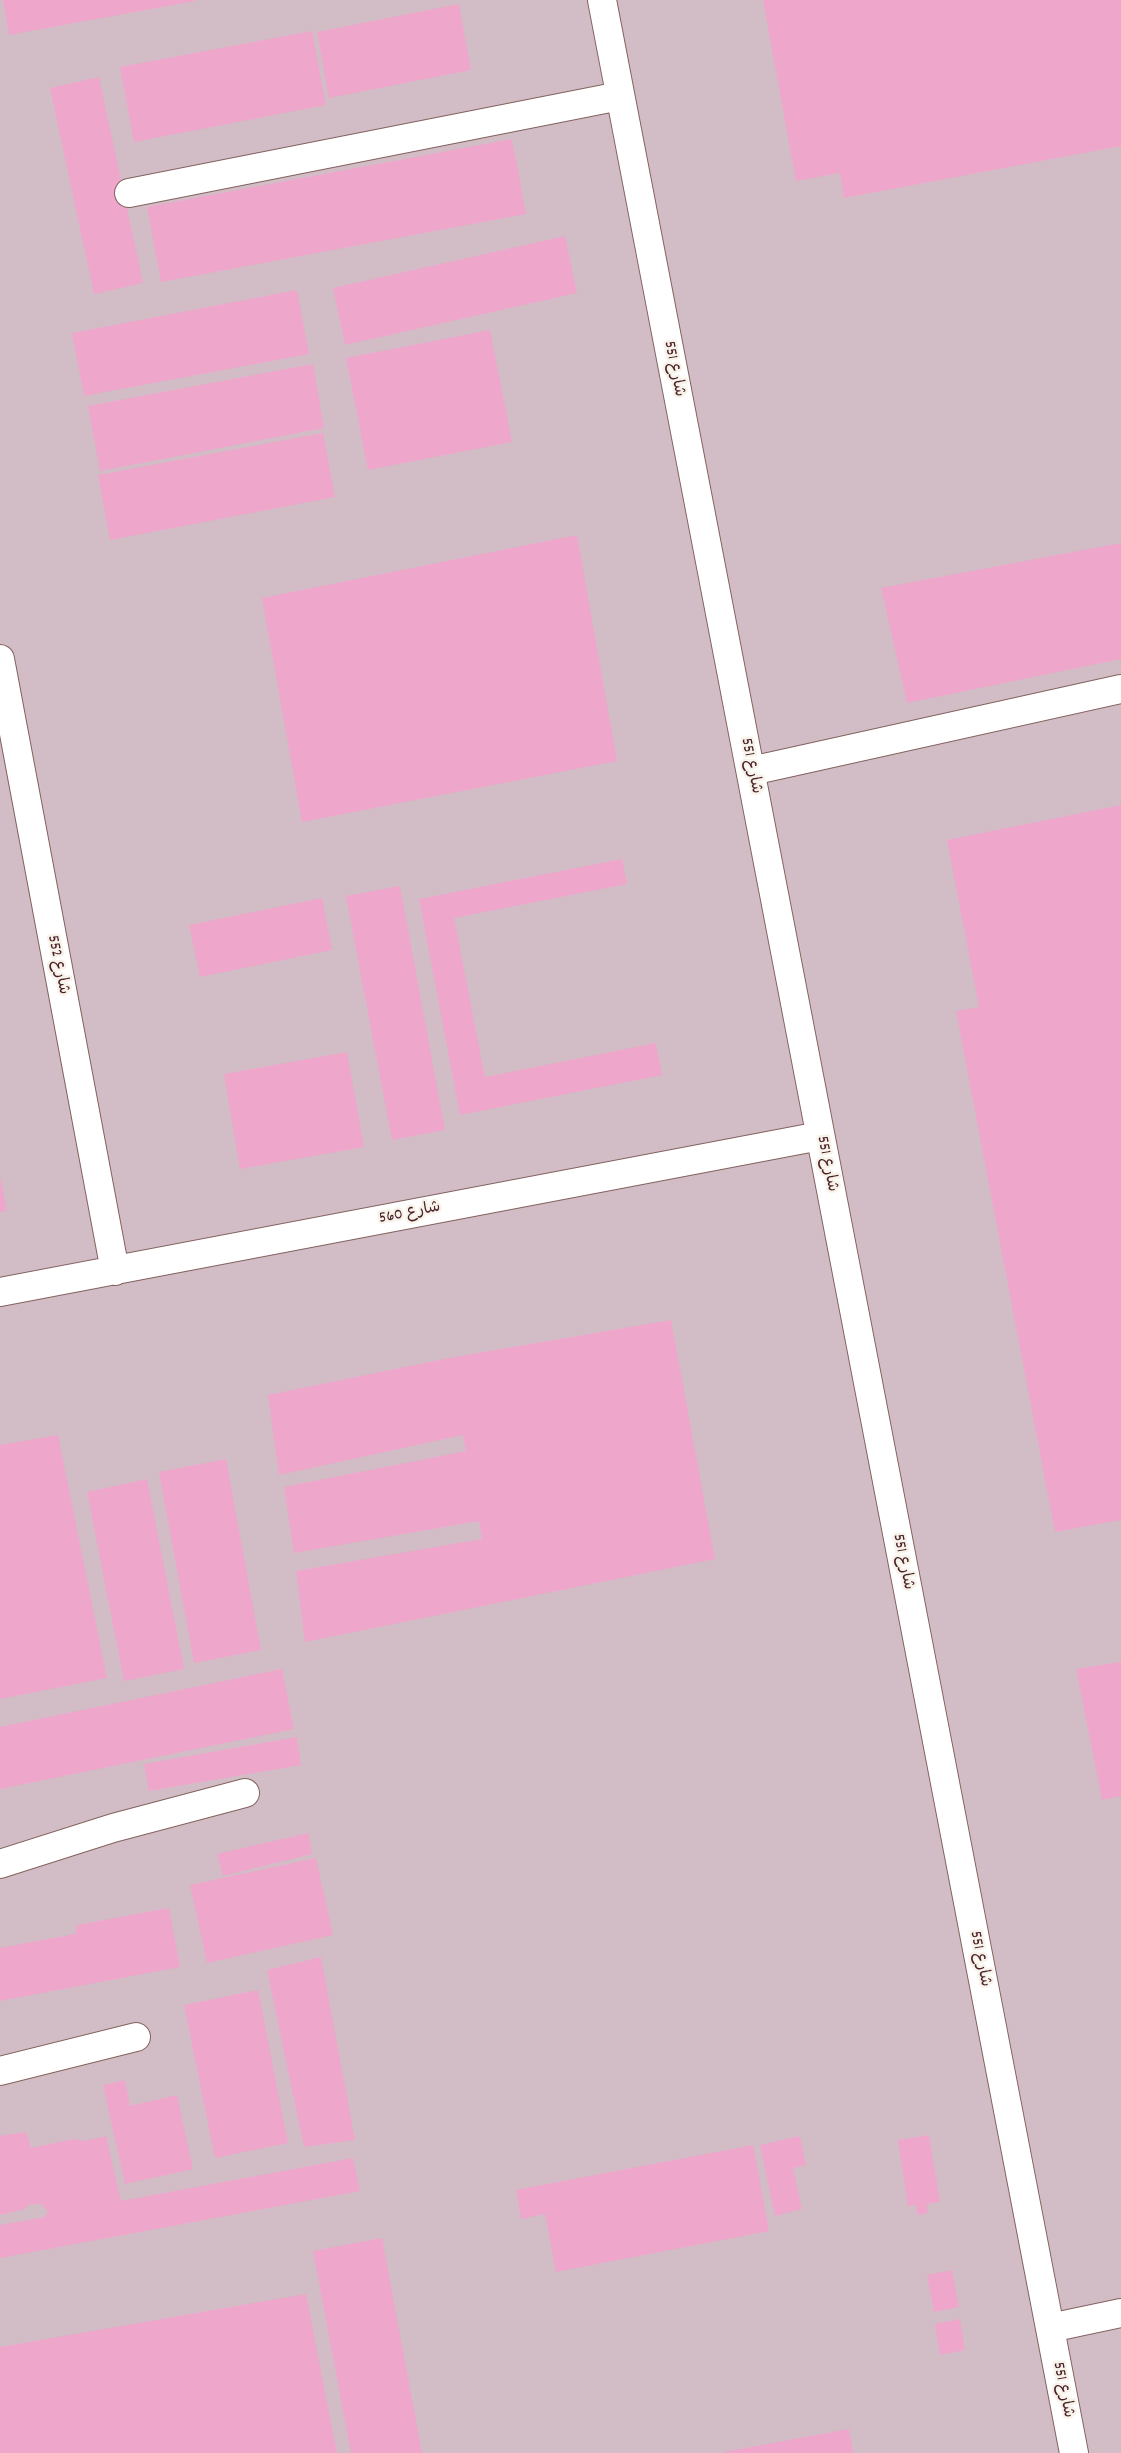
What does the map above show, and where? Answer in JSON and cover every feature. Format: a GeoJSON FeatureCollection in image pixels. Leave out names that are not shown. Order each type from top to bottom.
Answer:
{"type":"FeatureCollection","features":[{"type":"Feature","properties":{"kind":"street","name":"شارع 551"},"geometry":{"type":"LineString","coordinates":[[602,0],[1074,2453]]}},
{"type":"Feature","properties":{"kind":"street"},"geometry":{"type":"LineString","coordinates":[[129,193],[620,96]]}},
{"type":"Feature","properties":{"kind":"street","name":"شارع 552"},"geometry":{"type":"LineString","coordinates":[[0,658],[115,1271]]}},
{"type":"Feature","properties":{"kind":"street"},"geometry":{"type":"LineString","coordinates":[[751,771],[1121,688]]}},
{"type":"Feature","properties":{"kind":"street","name":"شارع 560"},"geometry":{"type":"LineString","coordinates":[[0,1292],[820,1136]]}},
{"type":"Feature","properties":{"kind":"street"},"geometry":{"type":"LineString","coordinates":[[0,1864],[113,1828],[245,1792]]}},
{"type":"Feature","properties":{"kind":"street"},"geometry":{"type":"LineString","coordinates":[[0,2071],[136,2037]]}},
{"type":"Feature","properties":{"kind":"street"},"geometry":{"type":"LineString","coordinates":[[1050,2328],[1121,2313]]}},
{"type":"Feature","properties":{"kind":"shaded area"},"geometry":{"type":"Polygon","coordinates":[[[0,0],[1121,0],[1121,2453],[0,2453],[0,0]]]}},
{"type":"Feature","properties":{"kind":"building"},"geometry":{"type":"Polygon","coordinates":[[[3,0],[195,0],[195,1],[9,35],[3,0]]]}},
{"type":"Feature","properties":{"kind":"building"},"geometry":{"type":"Polygon","coordinates":[[[763,0],[1121,0],[1121,146],[844,198],[840,173],[796,181],[763,0]]]}},
{"type":"Feature","properties":{"kind":"building"},"geometry":{"type":"Polygon","coordinates":[[[459,4],[471,70],[329,98],[317,32],[459,4]]]}},
{"type":"Feature","properties":{"kind":"building"},"geometry":{"type":"Polygon","coordinates":[[[312,31],[326,105],[134,142],[120,67],[312,31]]]}},
{"type":"Feature","properties":{"kind":"building"},"geometry":{"type":"Polygon","coordinates":[[[99,77],[143,283],[94,294],[50,88],[99,77]]]}},
{"type":"Feature","properties":{"kind":"building"},"geometry":{"type":"Polygon","coordinates":[[[512,139],[526,214],[161,282],[147,207],[512,139]]]}},
{"type":"Feature","properties":{"kind":"building"},"geometry":{"type":"Polygon","coordinates":[[[565,236],[577,293],[345,345],[333,288],[565,236]]]}},
{"type":"Feature","properties":{"kind":"building"},"geometry":{"type":"Polygon","coordinates":[[[297,290],[309,354],[84,396],[72,333],[297,290]]]}},
{"type":"Feature","properties":{"kind":"building"},"geometry":{"type":"Polygon","coordinates":[[[490,330],[512,442],[368,470],[346,358],[490,330]]]}},
{"type":"Feature","properties":{"kind":"building"},"geometry":{"type":"Polygon","coordinates":[[[313,364],[324,428],[100,471],[88,406],[313,364]]]}},
{"type":"Feature","properties":{"kind":"building"},"geometry":{"type":"Polygon","coordinates":[[[323,433],[335,497],[110,540],[98,475],[323,433]]]}},
{"type":"Feature","properties":{"kind":"building"},"geometry":{"type":"Polygon","coordinates":[[[577,535],[617,761],[302,822],[262,598],[577,535]]]}},
{"type":"Feature","properties":{"kind":"building"},"geometry":{"type":"Polygon","coordinates":[[[1121,543],[1121,659],[907,703],[881,588],[1121,543]]]}},
{"type":"Feature","properties":{"kind":"building"},"geometry":{"type":"Polygon","coordinates":[[[1121,805],[1121,1520],[1055,1532],[956,1011],[979,1007],[947,840],[1121,805]]]}},
{"type":"Feature","properties":{"kind":"building"},"geometry":{"type":"Polygon","coordinates":[[[622,859],[627,884],[454,918],[485,1077],[656,1043],[662,1075],[460,1115],[419,899],[622,859]]]}},
{"type":"Feature","properties":{"kind":"building"},"geometry":{"type":"Polygon","coordinates":[[[400,886],[445,1130],[392,1140],[346,896],[400,886]]]}},
{"type":"Feature","properties":{"kind":"building"},"geometry":{"type":"Polygon","coordinates":[[[322,898],[332,950],[200,977],[189,925],[322,898]]]}},
{"type":"Feature","properties":{"kind":"building"},"geometry":{"type":"Polygon","coordinates":[[[347,1052],[364,1147],[240,1169],[224,1074],[347,1052]]]}},
{"type":"Feature","properties":{"kind":"building"},"geometry":{"type":"Polygon","coordinates":[[[0,1176],[7,1211],[0,1212],[0,1176]]]}},
{"type":"Feature","properties":{"kind":"building"},"geometry":{"type":"Polygon","coordinates":[[[671,1320],[715,1559],[305,1642],[296,1571],[482,1539],[479,1521],[294,1553],[284,1487],[466,1451],[463,1435],[279,1475],[268,1395],[449,1358],[671,1320]]]}},
{"type":"Feature","properties":{"kind":"building"},"geometry":{"type":"Polygon","coordinates":[[[58,1435],[107,1678],[0,1699],[0,1445],[58,1435]]]}},
{"type":"Feature","properties":{"kind":"building"},"geometry":{"type":"Polygon","coordinates":[[[226,1459],[261,1650],[194,1663],[159,1472],[226,1459]]]}},
{"type":"Feature","properties":{"kind":"building"},"geometry":{"type":"Polygon","coordinates":[[[147,1479],[184,1669],[124,1681],[87,1492],[147,1479]]]}},
{"type":"Feature","properties":{"kind":"building"},"geometry":{"type":"Polygon","coordinates":[[[1121,1662],[1121,1796],[1102,1800],[1076,1669],[1121,1662]]]}},
{"type":"Feature","properties":{"kind":"building"},"geometry":{"type":"Polygon","coordinates":[[[282,1669],[294,1729],[0,1789],[0,1727],[282,1669]]]}},
{"type":"Feature","properties":{"kind":"building"},"geometry":{"type":"Polygon","coordinates":[[[297,1737],[301,1765],[149,1791],[144,1764],[297,1737]]]}},
{"type":"Feature","properties":{"kind":"building"},"geometry":{"type":"Polygon","coordinates":[[[308,1833],[312,1854],[223,1876],[217,1854],[308,1833]]]}},
{"type":"Feature","properties":{"kind":"building"},"geometry":{"type":"Polygon","coordinates":[[[316,1858],[333,1935],[207,1963],[190,1885],[316,1858]]]}},
{"type":"Feature","properties":{"kind":"building"},"geometry":{"type":"Polygon","coordinates":[[[169,1908],[180,1967],[0,2001],[0,1948],[75,1934],[77,1925],[169,1908]]]}},
{"type":"Feature","properties":{"kind":"building"},"geometry":{"type":"Polygon","coordinates":[[[321,1957],[355,2140],[304,2147],[267,1970],[321,1957]]]}},
{"type":"Feature","properties":{"kind":"building"},"geometry":{"type":"Polygon","coordinates":[[[258,1990],[288,2143],[215,2158],[184,2005],[258,1990]]]}},
{"type":"Feature","properties":{"kind":"building"},"geometry":{"type":"Polygon","coordinates":[[[125,2080],[130,2106],[177,2095],[193,2169],[125,2184],[103,2085],[125,2080]]]}},
{"type":"Feature","properties":{"kind":"building"},"geometry":{"type":"Polygon","coordinates":[[[26,2132],[31,2148],[74,2139],[85,2141],[106,2136],[121,2201],[353,2158],[360,2191],[0,2258],[0,2225],[45,2217],[48,2211],[41,2204],[30,2204],[25,2209],[0,2215],[0,2136],[26,2132]]]}},
{"type":"Feature","properties":{"kind":"building"},"geometry":{"type":"Polygon","coordinates":[[[929,2135],[940,2202],[927,2204],[928,2213],[917,2215],[916,2205],[908,2206],[898,2140],[929,2135]]]}},
{"type":"Feature","properties":{"kind":"building"},"geometry":{"type":"Polygon","coordinates":[[[800,2136],[806,2165],[793,2168],[802,2209],[775,2216],[760,2145],[800,2136]]]}},
{"type":"Feature","properties":{"kind":"building"},"geometry":{"type":"Polygon","coordinates":[[[753,2145],[769,2231],[556,2272],[545,2214],[521,2219],[516,2190],[753,2145]]]}},
{"type":"Feature","properties":{"kind":"building"},"geometry":{"type":"Polygon","coordinates":[[[382,2238],[422,2453],[351,2453],[313,2251],[382,2238]]]}},
{"type":"Feature","properties":{"kind":"building"},"geometry":{"type":"Polygon","coordinates":[[[952,2270],[959,2307],[934,2312],[927,2275],[952,2270]]]}},
{"type":"Feature","properties":{"kind":"building"},"geometry":{"type":"Polygon","coordinates":[[[306,2294],[337,2453],[0,2453],[0,2347],[306,2294]]]}},
{"type":"Feature","properties":{"kind":"building"},"geometry":{"type":"Polygon","coordinates":[[[960,2319],[965,2350],[940,2355],[935,2324],[960,2319]]]}},
{"type":"Feature","properties":{"kind":"building"},"geometry":{"type":"Polygon","coordinates":[[[849,2429],[853,2453],[724,2453],[724,2452],[849,2429]]]}}]}
